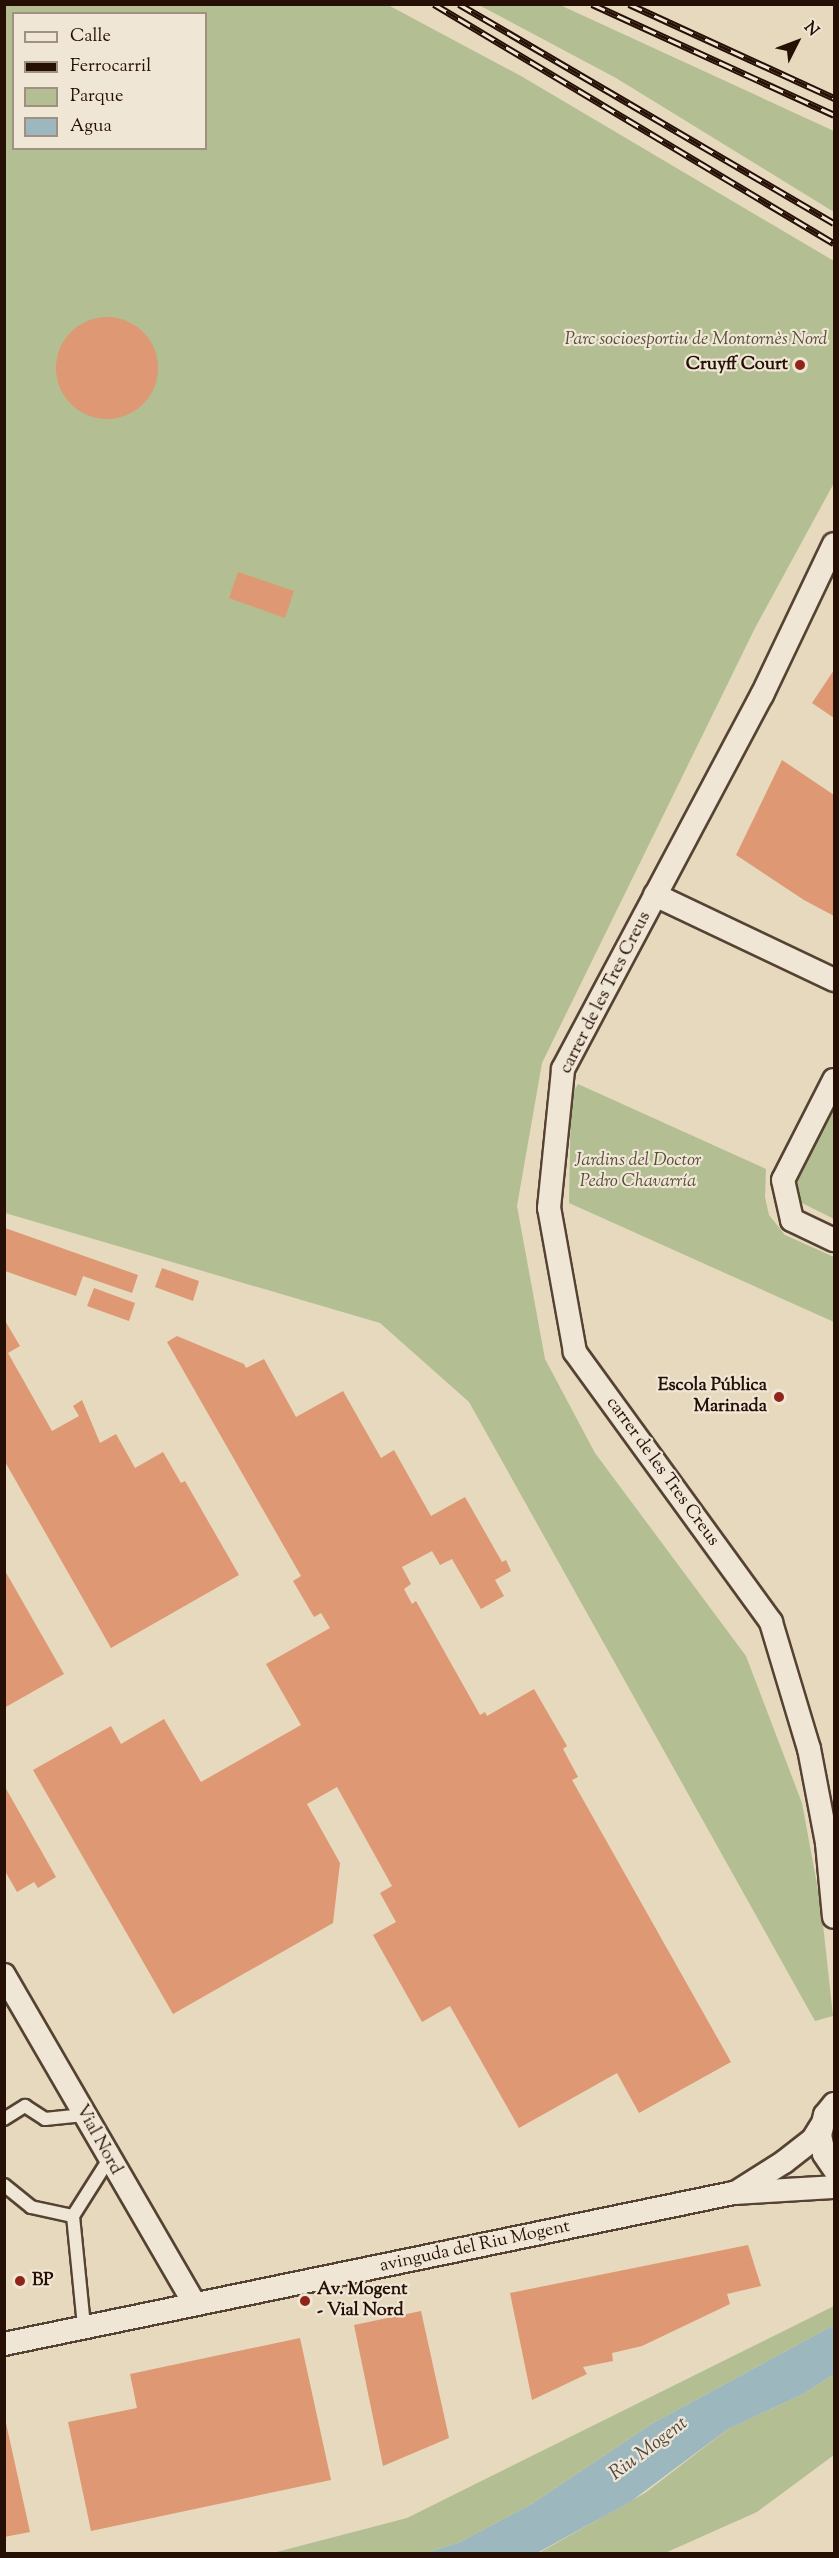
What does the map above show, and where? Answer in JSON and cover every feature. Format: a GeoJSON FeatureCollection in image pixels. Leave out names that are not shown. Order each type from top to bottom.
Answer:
{"type":"FeatureCollection","features":[{"type":"Feature","properties":{"kind":"street","name":"carrer de les Tres Creus"},"geometry":{"type":"LineString","coordinates":[[827,1843],[809,1749],[771,1622],[575,1352],[549,1208],[563,1070],[762,695],[834,544]]}},
{"type":"Feature","properties":{"kind":"street"},"geometry":{"type":"LineString","coordinates":[[656,896],[834,980]]}},
{"type":"Feature","properties":{"kind":"street"},"geometry":{"type":"LineString","coordinates":[[834,1080],[783,1180],[792,1220],[834,1240]]}},
{"type":"Feature","properties":{"kind":"street"},"geometry":{"type":"LineString","coordinates":[[834,1805],[827,1843],[834,1917]]}},
{"type":"Feature","properties":{"kind":"street","name":"Vial Nord"},"geometry":{"type":"LineString","coordinates":[[4,1975],[195,2304]]}},
{"type":"Feature","properties":{"kind":"street","name":"avinguda del Riu Mogent"},"geometry":{"type":"LineString","coordinates":[[734,2193],[784,2162],[813,2139],[834,2104]]}},
{"type":"Feature","properties":{"kind":"street"},"geometry":{"type":"LineString","coordinates":[[821,2126],[821,2145],[834,2169]]}},
{"type":"Feature","properties":{"kind":"street","name":"avinguda del Riu Mogent"},"geometry":{"type":"LineString","coordinates":[[4,2344],[734,2193],[834,2187]]}},
{"type":"Feature","properties":{"kind":"lane"},"geometry":{"type":"LineString","coordinates":[[4,2119],[25,2106],[45,2119],[84,2115]]}},
{"type":"Feature","properties":{"kind":"lane"},"geometry":{"type":"LineString","coordinates":[[84,2327],[73,2216],[109,2159]]}},
{"type":"Feature","properties":{"kind":"lane"},"geometry":{"type":"LineString","coordinates":[[4,2185],[31,2207],[73,2216]]}},
{"type":"Feature","properties":{"kind":"green space","name":"Parc socioesportiu de Montornès Nord"},"geometry":{"type":"Polygon","coordinates":[[[4,5],[388,5],[521,76],[834,261],[834,483],[755,628],[542,1063],[517,1206],[545,1359],[595,1453],[746,1656],[802,1803],[821,1906],[833,2016],[815,2021],[469,1402],[380,1323],[5,1213],[4,5]]]}},
{"type":"Feature","properties":{"kind":"green space"},"geometry":{"type":"Polygon","coordinates":[[[479,5],[560,5],[834,131],[834,212],[616,78],[479,5]]]}},
{"type":"Feature","properties":{"kind":"green space","name":"Jardins del Doctor Pedro Chavarría"},"geometry":{"type":"Polygon","coordinates":[[[578,1084],[766,1169],[765,1197],[769,1215],[785,1235],[834,1257],[834,1322],[569,1203],[571,1096],[578,1084]]]}},
{"type":"Feature","properties":{"kind":"green space"},"geometry":{"type":"Polygon","coordinates":[[[834,1104],[834,1219],[802,1203],[794,1185],[834,1104]]]}},
{"type":"Feature","properties":{"kind":"green space"},"geometry":{"type":"Polygon","coordinates":[[[834,2306],[834,2325],[653,2423],[530,2505],[458,2543],[425,2553],[269,2554],[407,2518],[834,2306]]]}},
{"type":"Feature","properties":{"kind":"green space"},"geometry":{"type":"Polygon","coordinates":[[[834,2374],[834,2455],[757,2512],[665,2553],[537,2554],[645,2493],[728,2429],[803,2394],[834,2374]]]}},
{"type":"Feature","properties":{"kind":"water","name":"Riu Mogent"},"geometry":{"type":"Polygon","coordinates":[[[834,2325],[834,2374],[803,2394],[728,2429],[630,2502],[537,2553],[425,2553],[458,2543],[530,2505],[653,2423],[834,2325]]]}},
{"type":"Feature","properties":{"kind":"building"},"geometry":{"type":"Polygon","coordinates":[[[107,317],[126,321],[143,332],[154,349],[158,368],[154,387],[143,404],[126,415],[107,419],[88,415],[71,404],[60,387],[56,368],[60,349],[71,332],[88,321],[107,317]]]}},
{"type":"Feature","properties":{"kind":"building"},"geometry":{"type":"Polygon","coordinates":[[[238,572],[294,591],[285,618],[229,598],[238,572]]]}},
{"type":"Feature","properties":{"kind":"building"},"geometry":{"type":"Polygon","coordinates":[[[834,670],[834,718],[812,703],[834,670]]]}},
{"type":"Feature","properties":{"kind":"building"},"geometry":{"type":"Polygon","coordinates":[[[782,760],[834,795],[834,916],[804,900],[736,855],[782,760]]]}},
{"type":"Feature","properties":{"kind":"building"},"geometry":{"type":"Polygon","coordinates":[[[5,1228],[138,1275],[132,1293],[83,1276],[76,1296],[5,1271],[5,1228]]]}},
{"type":"Feature","properties":{"kind":"building"},"geometry":{"type":"Polygon","coordinates":[[[162,1268],[199,1281],[193,1301],[155,1287],[162,1268]]]}},
{"type":"Feature","properties":{"kind":"building"},"geometry":{"type":"Polygon","coordinates":[[[94,1288],[135,1303],[129,1321],[87,1306],[94,1288]]]}},
{"type":"Feature","properties":{"kind":"building"},"geometry":{"type":"Polygon","coordinates":[[[4,1319],[20,1346],[8,1353],[52,1431],[79,1416],[73,1406],[82,1400],[100,1443],[116,1434],[135,1468],[163,1452],[181,1483],[185,1481],[239,1575],[111,1648],[4,1460],[4,1319]]]}},
{"type":"Feature","properties":{"kind":"building"},"geometry":{"type":"Polygon","coordinates":[[[177,1336],[244,1364],[246,1368],[264,1359],[296,1417],[343,1391],[381,1458],[394,1450],[431,1516],[465,1497],[502,1562],[506,1560],[511,1571],[495,1580],[504,1596],[481,1609],[452,1559],[440,1565],[432,1551],[402,1567],[411,1584],[404,1589],[412,1604],[416,1601],[480,1715],[485,1712],[487,1716],[534,1689],[567,1746],[563,1749],[578,1777],[572,1780],[731,2062],[639,2113],[617,2073],[519,2128],[450,2006],[422,2022],[373,1935],[396,1922],[380,1893],[392,1886],[337,1787],[307,1804],[340,1863],[333,1923],[173,2014],[33,1770],[111,1726],[121,1744],[164,1719],[201,1782],[301,1725],[266,1664],[330,1628],[321,1613],[314,1617],[293,1581],[301,1576],[167,1342],[177,1336]]]}},
{"type":"Feature","properties":{"kind":"building"},"geometry":{"type":"Polygon","coordinates":[[[4,1569],[64,1674],[4,1708],[4,1569]]]}},
{"type":"Feature","properties":{"kind":"building"},"geometry":{"type":"Polygon","coordinates":[[[5,1787],[56,1877],[38,1888],[34,1882],[17,1892],[5,1871],[5,1787]]]}},
{"type":"Feature","properties":{"kind":"building"},"geometry":{"type":"Polygon","coordinates":[[[748,2245],[761,2286],[727,2294],[730,2304],[642,2346],[612,2353],[613,2361],[583,2367],[587,2374],[532,2400],[510,2293],[748,2245]]]}},
{"type":"Feature","properties":{"kind":"building"},"geometry":{"type":"Polygon","coordinates":[[[421,2311],[449,2438],[383,2466],[354,2325],[421,2311]]]}},
{"type":"Feature","properties":{"kind":"building"},"geometry":{"type":"Polygon","coordinates":[[[300,2338],[331,2480],[91,2531],[68,2422],[137,2408],[130,2374],[300,2338]]]}},
{"type":"Feature","properties":{"kind":"building"},"geometry":{"type":"Polygon","coordinates":[[[4,2414],[30,2532],[4,2537],[4,2414]]]}},
{"type":"Feature","properties":{"kind":"railway"},"geometry":{"type":"LineString","coordinates":[[434,4],[834,243]]}},
{"type":"Feature","properties":{"kind":"railway"},"geometry":{"type":"LineString","coordinates":[[459,4],[834,223]]}},
{"type":"Feature","properties":{"kind":"railway"},"geometry":{"type":"LineString","coordinates":[[592,4],[834,115]]}},
{"type":"Feature","properties":{"kind":"railway"},"geometry":{"type":"LineString","coordinates":[[629,4],[834,98]]}},
{"type":"Feature","properties":{"kind":"place","name":"Cruyff Court"},"geometry":{"type":"Point","coordinates":[800,365]}},
{"type":"Feature","properties":{"kind":"place","name":"Escola Pública Marinada"},"geometry":{"type":"Point","coordinates":[779,1397]}},
{"type":"Feature","properties":{"kind":"place","name":"BP"},"geometry":{"type":"Point","coordinates":[20,2281]}},
{"type":"Feature","properties":{"kind":"place","name":"Av. Mogent - Vial Nord"},"geometry":{"type":"Point","coordinates":[305,2301]}}]}
